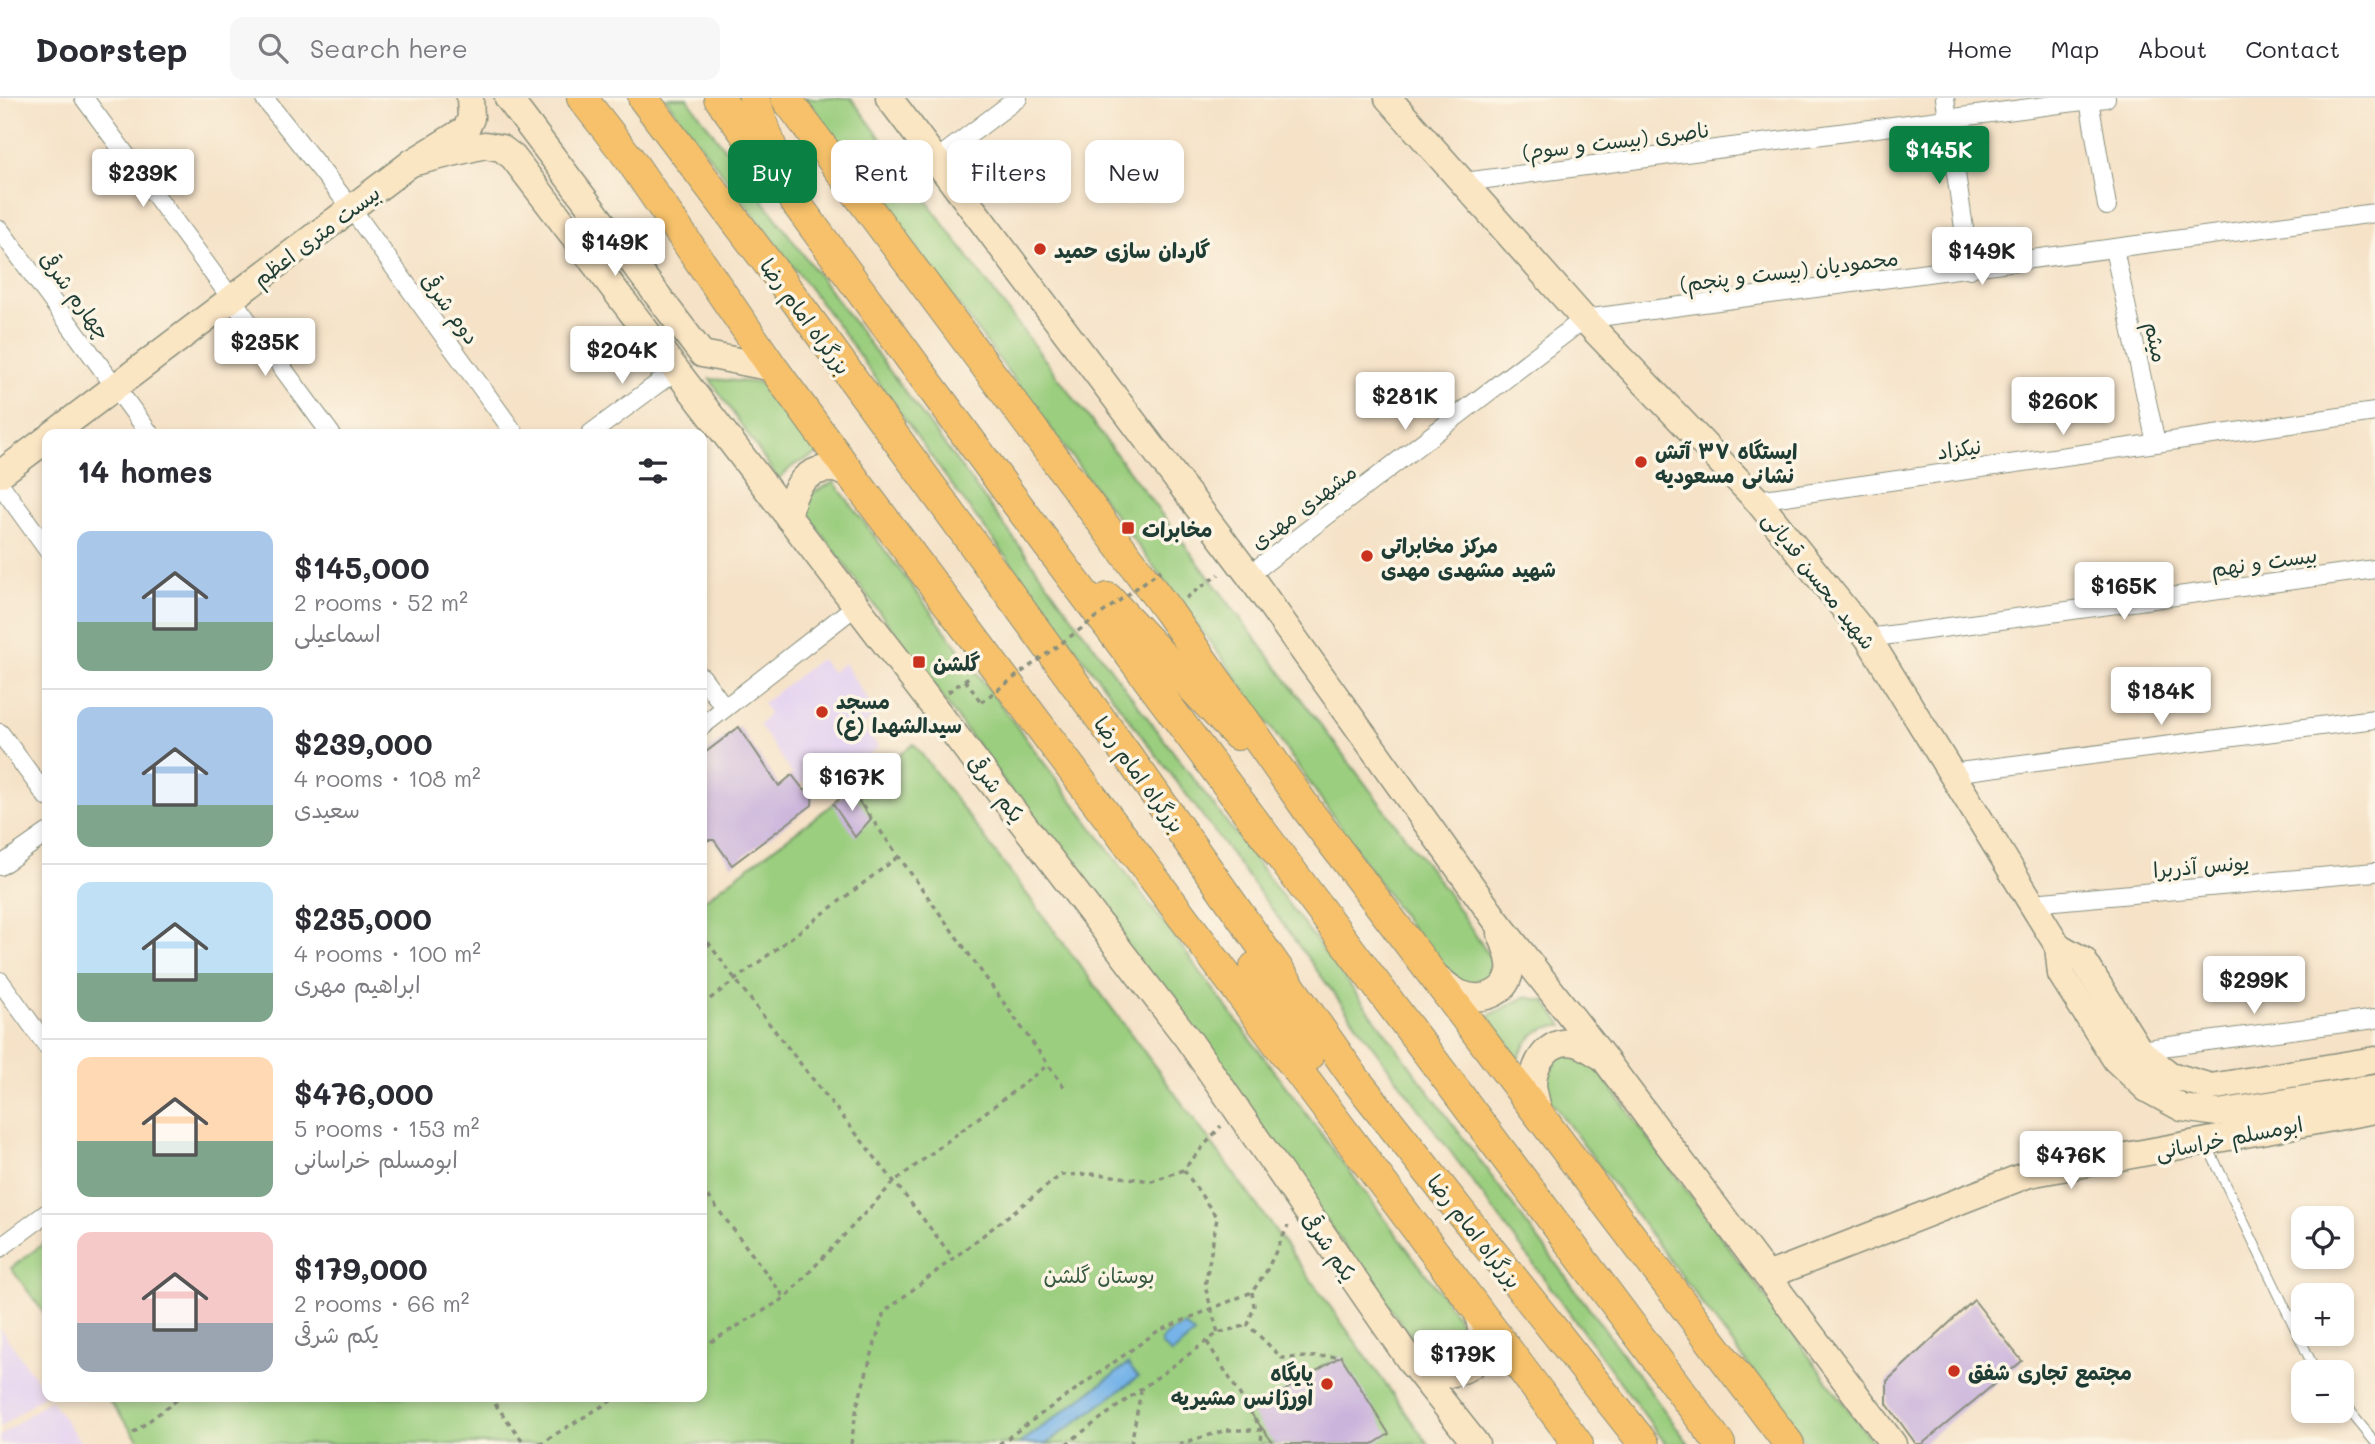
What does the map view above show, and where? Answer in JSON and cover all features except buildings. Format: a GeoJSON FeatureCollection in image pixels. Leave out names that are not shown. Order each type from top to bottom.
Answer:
{"type":"FeatureCollection","features":[{"type":"Feature","properties":{"kind":"highway"},"geometry":{"type":"LineString","coordinates":[[582,98],[629,158],[773,368],[852,475],[1578,1444]]}},
{"type":"Feature","properties":{"kind":"highway","name":"بزرگراه امام رضا"},"geometry":{"type":"LineString","coordinates":[[643,98],[785,286],[1143,777],[1356,1080],[1644,1444]]}},
{"type":"Feature","properties":{"kind":"highway"},"geometry":{"type":"LineString","coordinates":[[719,98],[750,140]]}},
{"type":"Feature","properties":{"kind":"highway"},"geometry":{"type":"LineString","coordinates":[[754,98],[769,140]]}},
{"type":"Feature","properties":{"kind":"highway"},"geometry":{"type":"LineString","coordinates":[[786,98],[1168,611],[1309,812],[1789,1444]]}},
{"type":"Feature","properties":{"kind":"highway"},"geometry":{"type":"LineString","coordinates":[[795,203],[1008,492],[1720,1444]]}},
{"type":"Feature","properties":{"kind":"highway"},"geometry":{"type":"LineString","coordinates":[[1008,492],[1309,812]]}},
{"type":"Feature","properties":{"kind":"highway"},"geometry":{"type":"LineString","coordinates":[[1143,777],[1386,1189]]}},
{"type":"Feature","properties":{"kind":"main road"},"geometry":{"type":"LineString","coordinates":[[411,163],[466,129],[471,118],[470,98]]}},
{"type":"Feature","properties":{"kind":"main road"},"geometry":{"type":"LineString","coordinates":[[508,98],[702,354],[773,368]]}},
{"type":"Feature","properties":{"kind":"main road"},"geometry":{"type":"LineString","coordinates":[[890,98],[1244,568],[1495,919],[1603,1057],[1894,1444]]}},
{"type":"Feature","properties":{"kind":"main road","name":"شهید محسن قدیانی"},"geometry":{"type":"LineString","coordinates":[[1388,98],[1584,319],[1757,500],[1868,638],[2058,946],[2061,974],[2116,1060],[2147,1089],[2182,1108],[2218,1113],[2375,1088]]}},
{"type":"Feature","properties":{"kind":"main road","name":"یکم شرقی"},"geometry":{"type":"LineString","coordinates":[[411,163],[485,145],[501,148],[513,157],[1188,1039],[1413,1365],[1476,1444]]}},
{"type":"Feature","properties":{"kind":"main road","name":"بیست متری اعظم"},"geometry":{"type":"LineString","coordinates":[[60,429],[411,163]]}},
{"type":"Feature","properties":{"kind":"main road"},"geometry":{"type":"LineString","coordinates":[[0,474],[42,443]]}},
{"type":"Feature","properties":{"kind":"main road"},"geometry":{"type":"LineString","coordinates":[[789,518],[797,485],[807,477],[832,469],[852,475]]}},
{"type":"Feature","properties":{"kind":"main road"},"geometry":{"type":"LineString","coordinates":[[1433,974],[1459,994],[1476,999],[1492,996],[1503,987],[1510,971],[1507,952],[1495,919]]}},
{"type":"Feature","properties":{"kind":"main road","name":"شهید محسن قدیانی"},"geometry":{"type":"LineString","coordinates":[[2058,946],[2082,960],[2138,1050],[2170,1075],[2211,1087],[2375,1060]]}},
{"type":"Feature","properties":{"kind":"main road"},"geometry":{"type":"LineString","coordinates":[[1539,1113],[1534,1086],[1536,1064],[1548,1050],[1562,1043],[1578,1044],[1603,1057]]}},
{"type":"Feature","properties":{"kind":"main road","name":"ابومسلم خراسانی"},"geometry":{"type":"LineString","coordinates":[[1768,1276],[2029,1174],[2375,1110]]}},
{"type":"Feature","properties":{"kind":"main road"},"geometry":{"type":"LineString","coordinates":[[1413,1365],[1427,1373],[1448,1375],[1470,1365],[1480,1356],[1483,1344],[1478,1313]]}},
{"type":"Feature","properties":{"kind":"street"},"geometry":{"type":"LineString","coordinates":[[84,98],[327,429]]}},
{"type":"Feature","properties":{"kind":"street","name":"دوم شرقی"},"geometry":{"type":"LineString","coordinates":[[264,98],[351,208],[511,429]]}},
{"type":"Feature","properties":{"kind":"street"},"geometry":{"type":"LineString","coordinates":[[936,160],[1018,98]]}},
{"type":"Feature","properties":{"kind":"street"},"geometry":{"type":"LineString","coordinates":[[1945,98],[1970,269]]}},
{"type":"Feature","properties":{"kind":"street"},"geometry":{"type":"LineString","coordinates":[[2097,99],[2107,206]]}},
{"type":"Feature","properties":{"kind":"street","name":"ناصری (بیست و سوم)"},"geometry":{"type":"LineString","coordinates":[[1464,183],[2097,99]]}},
{"type":"Feature","properties":{"kind":"street","name":"محمودیان (بیست و پنجم)"},"geometry":{"type":"LineString","coordinates":[[1584,319],[2375,213]]}},
{"type":"Feature","properties":{"kind":"street","name":"چهارم شرقی"},"geometry":{"type":"LineString","coordinates":[[0,230],[146,429]]}},
{"type":"Feature","properties":{"kind":"street","name":"میثم"},"geometry":{"type":"LineString","coordinates":[[2114,249],[2156,443]]}},
{"type":"Feature","properties":{"kind":"street","name":"مشهدی مهدی"},"geometry":{"type":"LineString","coordinates":[[1244,568],[1584,319]]}},
{"type":"Feature","properties":{"kind":"street"},"geometry":{"type":"LineString","coordinates":[[597,429],[676,370]]}},
{"type":"Feature","properties":{"kind":"street","name":"نیکزاد"},"geometry":{"type":"LineString","coordinates":[[1757,500],[2375,412]]}},
{"type":"Feature","properties":{"kind":"street"},"geometry":{"type":"LineString","coordinates":[[0,484],[42,543]]}},
{"type":"Feature","properties":{"kind":"street","name":"بیست و نهم"},"geometry":{"type":"LineString","coordinates":[[1868,638],[2375,569]]}},
{"type":"Feature","properties":{"kind":"street"},"geometry":{"type":"LineString","coordinates":[[707,722],[857,605]]}},
{"type":"Feature","properties":{"kind":"street"},"geometry":{"type":"LineString","coordinates":[[707,684],[725,708]]}},
{"type":"Feature","properties":{"kind":"street"},"geometry":{"type":"LineString","coordinates":[[1951,773],[2375,719]]}},
{"type":"Feature","properties":{"kind":"street"},"geometry":{"type":"LineString","coordinates":[[0,733],[42,790]]}},
{"type":"Feature","properties":{"kind":"street"},"geometry":{"type":"LineString","coordinates":[[0,866],[42,837]]}},
{"type":"Feature","properties":{"kind":"street","name":"یونس آذربرا"},"geometry":{"type":"LineString","coordinates":[[2032,903],[2375,872]]}},
{"type":"Feature","properties":{"kind":"street"},"geometry":{"type":"LineString","coordinates":[[0,981],[42,1039]]}},
{"type":"Feature","properties":{"kind":"street"},"geometry":{"type":"LineString","coordinates":[[2138,1050],[2375,1019]]}},
{"type":"Feature","properties":{"kind":"street"},"geometry":{"type":"LineString","coordinates":[[3,1240],[42,1216]]}},
{"type":"Feature","properties":{"kind":"lane"},"geometry":{"type":"LineString","coordinates":[[2206,1142],[2310,1360]]}},
{"type":"Feature","properties":{"kind":"lane"},"geometry":{"type":"LineString","coordinates":[[2354,1417],[2375,1442]]}},
{"type":"Feature","properties":{"kind":"path"},"geometry":{"type":"LineString","coordinates":[[1184,599],[1244,568]]}},
{"type":"Feature","properties":{"kind":"path"},"geometry":{"type":"LineString","coordinates":[[965,680],[981,702],[1161,570]]}},
{"type":"Feature","properties":{"kind":"path"},"geometry":{"type":"LineString","coordinates":[[851,790],[1065,1088]]}},
{"type":"Feature","properties":{"kind":"path"},"geometry":{"type":"LineString","coordinates":[[707,1001],[898,857]]}},
{"type":"Feature","properties":{"kind":"path"},"geometry":{"type":"LineString","coordinates":[[707,941],[953,1258]]}},
{"type":"Feature","properties":{"kind":"path"},"geometry":{"type":"LineString","coordinates":[[707,1345],[785,1298],[895,1181],[1048,1065]]}},
{"type":"Feature","properties":{"kind":"path"},"geometry":{"type":"LineString","coordinates":[[851,1444],[858,1406],[884,1312],[1061,1175],[1097,1174],[1152,1181],[1183,1170],[1236,1109]]}},
{"type":"Feature","properties":{"kind":"path"},"geometry":{"type":"LineString","coordinates":[[1183,1170],[1217,1218],[1205,1286],[1218,1334]]}},
{"type":"Feature","properties":{"kind":"path"},"geometry":{"type":"LineString","coordinates":[[707,1195],[785,1298]]}},
{"type":"Feature","properties":{"kind":"path"},"geometry":{"type":"LineString","coordinates":[[999,1444],[1158,1331],[1252,1292],[1266,1272],[1300,1202]]}},
{"type":"Feature","properties":{"kind":"path"},"geometry":{"type":"LineString","coordinates":[[1248,1325],[1254,1307],[1252,1292]]}},
{"type":"Feature","properties":{"kind":"path"},"geometry":{"type":"LineString","coordinates":[[1066,1444],[1218,1334],[1248,1325]]}},
{"type":"Feature","properties":{"kind":"path"},"geometry":{"type":"LineString","coordinates":[[1248,1325],[1282,1357],[1342,1356]]}},
{"type":"Feature","properties":{"kind":"path"},"geometry":{"type":"LineString","coordinates":[[1207,1342],[1234,1381],[1262,1430],[1261,1444]]}},
{"type":"Feature","properties":{"kind":"path"},"geometry":{"type":"LineString","coordinates":[[1131,1444],[1141,1390]]}},
{"type":"Feature","properties":{"kind":"path"},"geometry":{"type":"LineString","coordinates":[[133,1433],[174,1402]]}},
{"type":"Feature","properties":{"kind":"path"},"geometry":{"type":"LineString","coordinates":[[494,1402],[525,1444]]}},
{"type":"Feature","properties":{"kind":"path"},"geometry":{"type":"LineString","coordinates":[[539,1444],[609,1402]]}},
{"type":"Feature","properties":{"kind":"path"},"geometry":{"type":"LineString","coordinates":[[1178,1444],[1227,1430],[1262,1430]]}},
{"type":"Feature","properties":{"kind":"shaded area"},"geometry":{"type":"Polygon","coordinates":[[[820,659],[832,672],[844,663],[876,713],[862,727],[879,747],[823,790],[815,779],[799,784],[759,725],[769,714],[763,703],[820,659]]]}},
{"type":"Feature","properties":{"kind":"shaded area"},"geometry":{"type":"Polygon","coordinates":[[[0,1328],[42,1387],[42,1396],[0,1428],[0,1328]]]}},
{"type":"Feature","properties":{"kind":"shaded area"},"geometry":{"type":"Polygon","coordinates":[[[46,1402],[52,1402],[82,1444],[0,1444],[0,1436],[46,1402]]]}},
{"type":"Feature","properties":{"kind":"green space"},"geometry":{"type":"Polygon","coordinates":[[[665,98],[687,98],[728,153],[728,181],[665,98]]]}},
{"type":"Feature","properties":{"kind":"green space"},"geometry":{"type":"Polygon","coordinates":[[[804,98],[851,98],[882,140],[835,140],[804,98]]]}},
{"type":"Feature","properties":{"kind":"green space"},"geometry":{"type":"Polygon","coordinates":[[[745,203],[765,203],[1122,684],[1382,1028],[1689,1444],[1666,1444],[1220,839],[945,476],[839,327],[745,203]]]}},
{"type":"Feature","properties":{"kind":"green space"},"geometry":{"type":"Polygon","coordinates":[[[882,203],[928,203],[1447,892],[1492,960],[1497,977],[1475,990],[1458,986],[1406,921],[1230,669],[882,203]]]}},
{"type":"Feature","properties":{"kind":"green space"},"geometry":{"type":"Polygon","coordinates":[[[710,379],[762,383],[818,454],[794,465],[778,479],[710,379]]]}},
{"type":"Feature","properties":{"kind":"green space"},"geometry":{"type":"Polygon","coordinates":[[[834,482],[1447,1302],[1463,1331],[1460,1344],[1448,1360],[1426,1357],[803,508],[814,492],[834,482]]]}},
{"type":"Feature","properties":{"kind":"green space","name":"بوستان گلشن"},"geometry":{"type":"Polygon","coordinates":[[[914,744],[1174,1092],[1428,1444],[142,1444],[110,1402],[707,1402],[707,898],[914,744]]]}},
{"type":"Feature","properties":{"kind":"green space"},"geometry":{"type":"Polygon","coordinates":[[[1525,997],[1545,1001],[1563,1026],[1554,1026],[1534,1034],[1518,1060],[1488,1016],[1525,997]]]}},
{"type":"Feature","properties":{"kind":"green space"},"geometry":{"type":"Polygon","coordinates":[[[1566,1050],[1592,1062],[1874,1444],[1807,1444],[1545,1093],[1546,1068],[1566,1050]]]}},
{"type":"Feature","properties":{"kind":"green space"},"geometry":{"type":"Polygon","coordinates":[[[42,1245],[42,1310],[11,1268],[42,1245]]]}},
{"type":"Feature","properties":{"kind":"water"},"geometry":{"type":"Polygon","coordinates":[[[1184,1325],[1194,1334],[1172,1354],[1161,1345],[1163,1338],[1184,1325]]]}},
{"type":"Feature","properties":{"kind":"water"},"geometry":{"type":"Polygon","coordinates":[[[1128,1364],[1138,1377],[1046,1444],[1019,1444],[1128,1364]]]}},
{"type":"Feature","properties":{"kind":"place","name":"گاردان سازی حمید"},"geometry":{"type":"Point","coordinates":[1040,249]}},
{"type":"Feature","properties":{"kind":"place","name":"ایستگاه ۳۷ آتش نشانی مسعودیه"},"geometry":{"type":"Point","coordinates":[1641,462]}},
{"type":"Feature","properties":{"kind":"place","name":"مخابرات"},"geometry":{"type":"Point","coordinates":[1128,528]}},
{"type":"Feature","properties":{"kind":"place","name":"مرکز مخابراتی شهید مشهدی مهدی"},"geometry":{"type":"Point","coordinates":[1367,556]}},
{"type":"Feature","properties":{"kind":"place","name":"گلشن"},"geometry":{"type":"Point","coordinates":[919,662]}},
{"type":"Feature","properties":{"kind":"place","name":"مسجد سیدالشهدا (ع)"},"geometry":{"type":"Point","coordinates":[822,712]}},
{"type":"Feature","properties":{"kind":"place","name":"مجتمع تجاری شفق"},"geometry":{"type":"Point","coordinates":[1954,1371]}},
{"type":"Feature","properties":{"kind":"place","name":"پایگاه اورژانس مشیریه"},"geometry":{"type":"Point","coordinates":[1327,1384]}}]}
